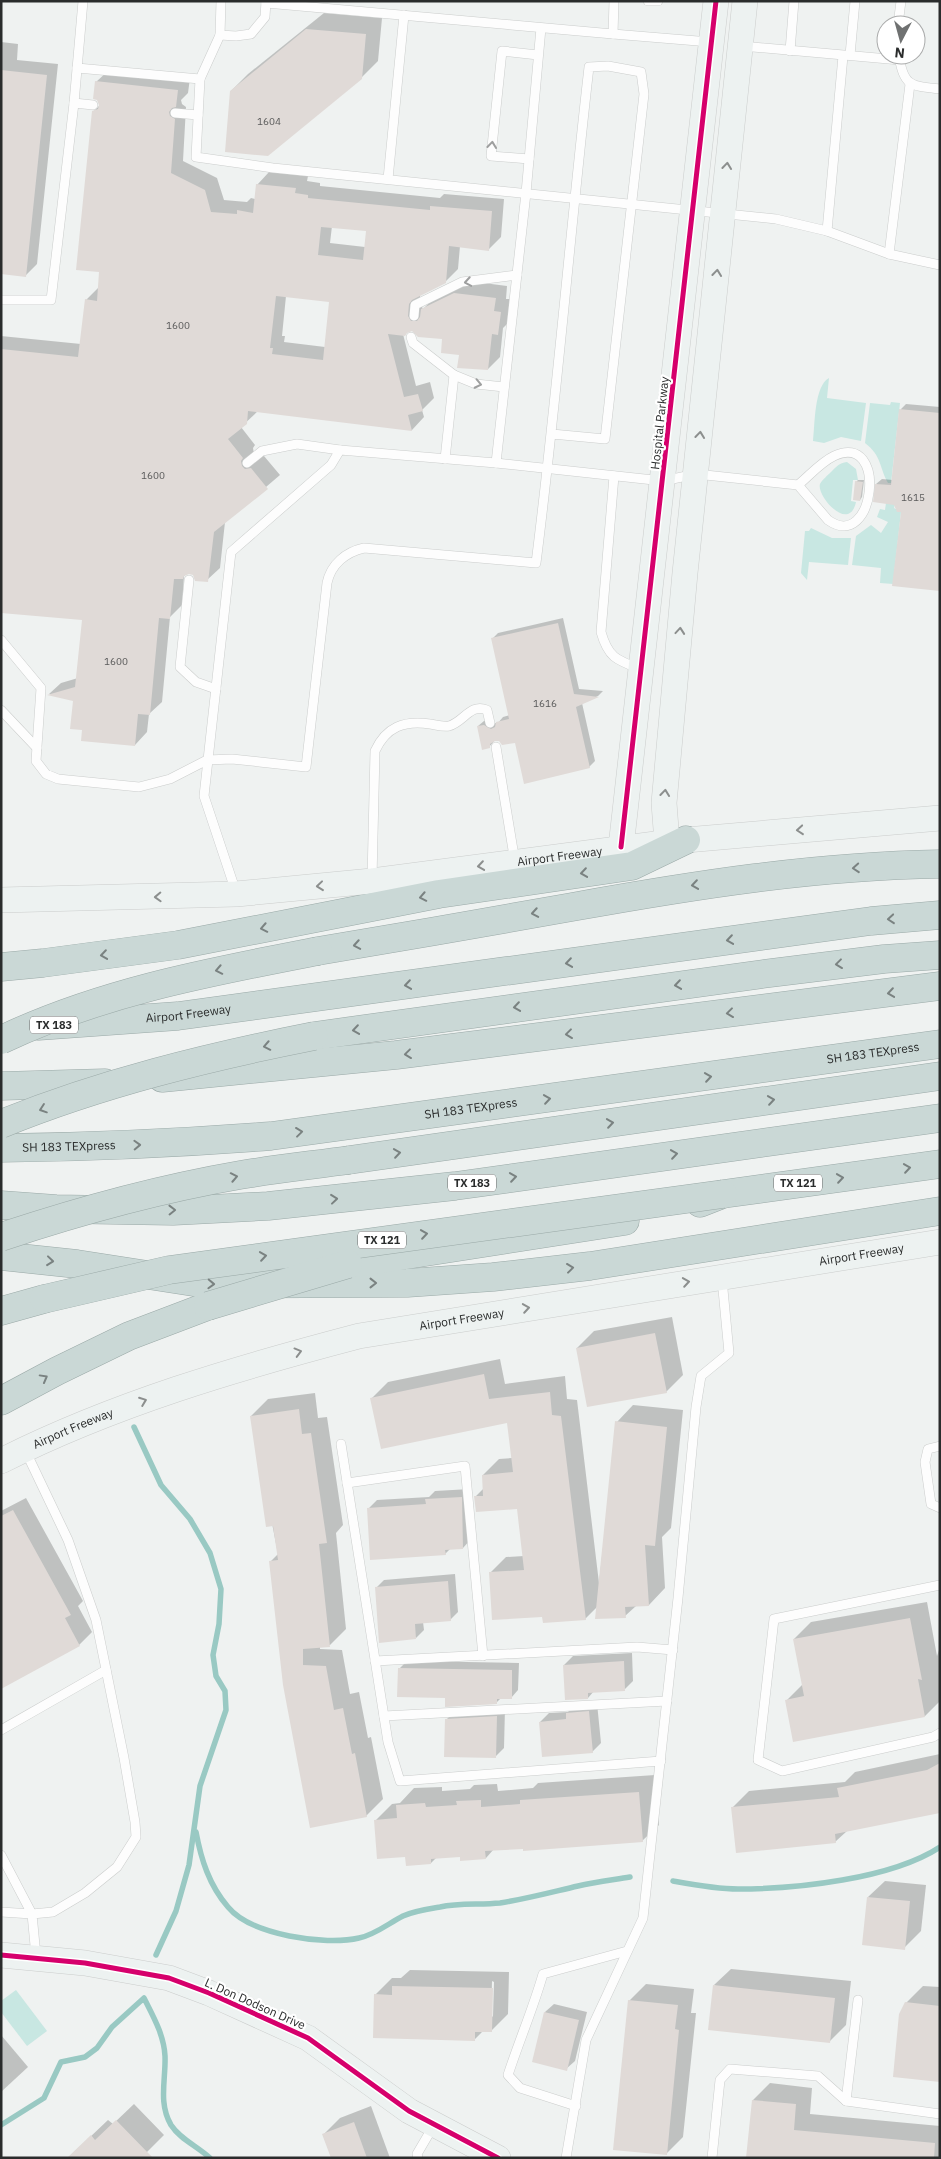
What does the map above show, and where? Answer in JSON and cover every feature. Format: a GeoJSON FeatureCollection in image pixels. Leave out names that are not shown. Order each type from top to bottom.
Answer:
{"type":"FeatureCollection","features":[{"type":"Feature","properties":{"kind":"highway"},"geometry":{"type":"LineString","coordinates":[[1,967],[178,945],[439,894],[632,866],[676,841]]}},
{"type":"Feature","properties":{"kind":"highway"},"geometry":{"type":"LineString","coordinates":[[1,1040],[68,1013],[130,992],[210,972],[318,951],[692,886],[802,871],[940,864]]}},
{"type":"Feature","properties":{"kind":"highway","name":"Airport Freeway"},"geometry":{"type":"LineString","coordinates":[[1,1028],[178,1016],[870,921],[940,914]]}},
{"type":"Feature","properties":{"kind":"highway"},"geometry":{"type":"LineString","coordinates":[[1,1124],[104,1088],[168,1069],[314,1036],[743,977],[884,959],[940,955]]}},
{"type":"Feature","properties":{"kind":"highway"},"geometry":{"type":"LineString","coordinates":[[1,1086],[78,1085],[287,1067],[396,1055],[940,986]]}},
{"type":"Feature","properties":{"kind":"highway","name":"SH 183 TEXpress"},"geometry":{"type":"LineString","coordinates":[[1,1148],[177,1144],[271,1136],[940,1044]]}},
{"type":"Feature","properties":{"kind":"highway"},"geometry":{"type":"LineString","coordinates":[[1,1237],[56,1218],[136,1197],[238,1176],[940,1076]]}},
{"type":"Feature","properties":{"kind":"highway","name":"TX 183"},"geometry":{"type":"LineString","coordinates":[[1,1205],[173,1211],[268,1206],[455,1186],[940,1118]]}},
{"type":"Feature","properties":{"kind":"highway","name":"TX 121"},"geometry":{"type":"LineString","coordinates":[[1,1311],[44,1298],[179,1269],[940,1164]]}},
{"type":"Feature","properties":{"kind":"highway"},"geometry":{"type":"LineString","coordinates":[[1,1401],[129,1336],[208,1306],[348,1264],[682,1212],[723,1194]]}},
{"type":"Feature","properties":{"kind":"highway"},"geometry":{"type":"LineString","coordinates":[[1,1256],[77,1264],[206,1284],[407,1283],[493,1277],[590,1266],[940,1211]]}},
{"type":"Feature","properties":{"kind":"street","name":"Hospital Parkway"},"geometry":{"type":"LineString","coordinates":[[621,847],[716,1]]}},
{"type":"Feature","properties":{"kind":"street"},"geometry":{"type":"LineString","coordinates":[[676,841],[664,803],[745,1]]}},
{"type":"Feature","properties":{"kind":"street","name":"Airport Freeway"},"geometry":{"type":"LineString","coordinates":[[1,900],[236,894],[372,881],[676,841],[940,818]]}},
{"type":"Feature","properties":{"kind":"street","name":"Airport Freeway"},"geometry":{"type":"LineString","coordinates":[[1,1461],[82,1425],[176,1389],[268,1360],[359,1336],[940,1242]]}},
{"type":"Feature","properties":{"kind":"street","name":"L. Don Dodson Drive"},"geometry":{"type":"LineString","coordinates":[[1,1955],[85,1963],[168,1978],[209,1993],[308,2038],[408,2111],[498,2158]]}},
{"type":"Feature","properties":{"kind":"lane"},"geometry":{"type":"LineString","coordinates":[[1,300],[51,300],[74,103],[83,1]]}},
{"type":"Feature","properties":{"kind":"lane"},"geometry":{"type":"LineString","coordinates":[[220,1],[220,35],[200,79],[196,157],[274,168],[776,219],[827,231],[890,254],[939,262]]}},
{"type":"Feature","properties":{"kind":"lane"},"geometry":{"type":"LineString","coordinates":[[613,34],[614,1]]}},
{"type":"Feature","properties":{"kind":"lane"},"geometry":{"type":"LineString","coordinates":[[648,1],[658,1]]}},
{"type":"Feature","properties":{"kind":"lane"},"geometry":{"type":"LineString","coordinates":[[790,51],[794,1]]}},
{"type":"Feature","properties":{"kind":"lane"},"geometry":{"type":"LineString","coordinates":[[827,231],[855,1]]}},
{"type":"Feature","properties":{"kind":"lane"},"geometry":{"type":"LineString","coordinates":[[899,15],[901,1]]}},
{"type":"Feature","properties":{"kind":"lane"},"geometry":{"type":"LineString","coordinates":[[220,35],[236,36],[251,34],[265,17],[266,2],[404,16],[712,42]]}},
{"type":"Feature","properties":{"kind":"lane"},"geometry":{"type":"LineString","coordinates":[[388,179],[404,16]]}},
{"type":"Feature","properties":{"kind":"lane"},"geometry":{"type":"LineString","coordinates":[[496,463],[526,193],[541,28]]}},
{"type":"Feature","properties":{"kind":"lane"},"geometry":{"type":"LineString","coordinates":[[740,46],[876,57]]}},
{"type":"Feature","properties":{"kind":"lane"},"geometry":{"type":"LineString","coordinates":[[528,160],[491,156],[502,51],[538,55]]}},
{"type":"Feature","properties":{"kind":"lane"},"geometry":{"type":"LineString","coordinates":[[901,65],[910,84],[940,89]]}},
{"type":"Feature","properties":{"kind":"lane"},"geometry":{"type":"LineString","coordinates":[[1,640],[41,688],[36,761],[46,774],[58,779],[139,787],[170,779],[207,760],[232,759],[306,767],[327,583],[329,574],[349,551],[364,548],[536,563],[552,434],[574,198],[589,67],[608,66],[640,72],[644,94],[604,439],[552,434]]}},
{"type":"Feature","properties":{"kind":"lane"},"geometry":{"type":"LineString","coordinates":[[77,68],[200,79]]}},
{"type":"Feature","properties":{"kind":"lane"},"geometry":{"type":"LineString","coordinates":[[890,254],[910,84]]}},
{"type":"Feature","properties":{"kind":"lane"},"geometry":{"type":"LineString","coordinates":[[74,103],[92,105]]}},
{"type":"Feature","properties":{"kind":"lane"},"geometry":{"type":"LineString","coordinates":[[175,113],[198,115]]}},
{"type":"Feature","properties":{"kind":"lane"},"geometry":{"type":"LineString","coordinates":[[414,316],[415,305],[462,282],[517,275]]}},
{"type":"Feature","properties":{"kind":"lane"},"geometry":{"type":"LineString","coordinates":[[411,336],[414,342],[454,375],[476,384],[504,387]]}},
{"type":"Feature","properties":{"kind":"lane"},"geometry":{"type":"LineString","coordinates":[[445,458],[454,375]]}},
{"type":"Feature","properties":{"kind":"lane"},"geometry":{"type":"LineString","coordinates":[[247,463],[262,451],[297,444],[340,450],[445,458],[663,480],[696,474],[798,485],[828,520],[838,525],[849,525],[858,519],[866,506],[869,469],[866,463],[856,455],[843,453],[828,460],[798,485]]}},
{"type":"Feature","properties":{"kind":"lane"},"geometry":{"type":"LineString","coordinates":[[236,894],[204,796],[231,552],[332,464],[340,450]]}},
{"type":"Feature","properties":{"kind":"lane"},"geometry":{"type":"LineString","coordinates":[[614,476],[602,601],[601,632],[605,647],[615,659],[642,670]]}},
{"type":"Feature","properties":{"kind":"lane"},"geometry":{"type":"LineString","coordinates":[[189,580],[180,667],[196,682],[216,689]]}},
{"type":"Feature","properties":{"kind":"lane"},"geometry":{"type":"LineString","coordinates":[[372,881],[375,751],[381,738],[390,730],[414,722],[444,727],[452,725],[473,709],[480,708],[487,710],[490,723]]}},
{"type":"Feature","properties":{"kind":"lane"},"geometry":{"type":"LineString","coordinates":[[1,710],[37,748]]}},
{"type":"Feature","properties":{"kind":"lane"},"geometry":{"type":"LineString","coordinates":[[496,747],[515,862]]}},
{"type":"Feature","properties":{"kind":"lane"},"geometry":{"type":"LineString","coordinates":[[566,2158],[586,2040],[643,1918],[673,1650],[696,1407],[701,1376],[729,1353],[722,1276]]}},
{"type":"Feature","properties":{"kind":"lane"},"geometry":{"type":"LineString","coordinates":[[341,1444],[388,1742],[400,1781],[661,1761]]}},
{"type":"Feature","properties":{"kind":"lane"},"geometry":{"type":"LineString","coordinates":[[940,1446],[928,1449],[925,1462],[931,1504],[940,1508]]}},
{"type":"Feature","properties":{"kind":"lane"},"geometry":{"type":"LineString","coordinates":[[1,1912],[32,1914],[53,1912],[85,1893],[117,1867],[136,1837],[124,1758],[96,1620],[68,1540],[25,1450]]}},
{"type":"Feature","properties":{"kind":"lane"},"geometry":{"type":"LineString","coordinates":[[347,1483],[465,1466],[483,1656]]}},
{"type":"Feature","properties":{"kind":"lane"},"geometry":{"type":"LineString","coordinates":[[940,1585],[774,1618],[758,1760],[782,1771],[932,1737],[940,1733]]}},
{"type":"Feature","properties":{"kind":"lane"},"geometry":{"type":"LineString","coordinates":[[375,1661],[637,1647],[673,1650]]}},
{"type":"Feature","properties":{"kind":"lane"},"geometry":{"type":"LineString","coordinates":[[1,1730],[106,1670]]}},
{"type":"Feature","properties":{"kind":"lane"},"geometry":{"type":"LineString","coordinates":[[384,1716],[667,1701]]}},
{"type":"Feature","properties":{"kind":"lane"},"geometry":{"type":"LineString","coordinates":[[1,1855],[32,1914],[36,1958]]}},
{"type":"Feature","properties":{"kind":"lane"},"geometry":{"type":"LineString","coordinates":[[576,2106],[520,2088],[508,2076],[520,2037],[531,2014],[544,1974],[627,1951]]}},
{"type":"Feature","properties":{"kind":"lane"},"geometry":{"type":"LineString","coordinates":[[846,2101],[858,2000]]}},
{"type":"Feature","properties":{"kind":"lane"},"geometry":{"type":"LineString","coordinates":[[712,2158],[720,2080],[730,2069],[818,2076],[846,2101],[940,2114]]}},
{"type":"Feature","properties":{"kind":"lane"},"geometry":{"type":"LineString","coordinates":[[418,2158],[417,2154],[434,2124]]}},
{"type":"Feature","properties":{"kind":"shaded area"},"geometry":{"type":"Polygon","coordinates":[[[829,378],[827,398],[866,403],[861,441],[841,437],[824,443],[813,441],[820,389],[829,378]]]}},
{"type":"Feature","properties":{"kind":"shaded area"},"geometry":{"type":"Polygon","coordinates":[[[891,402],[900,403],[891,483],[888,483],[877,457],[865,443],[870,403],[890,405],[891,402]]]}},
{"type":"Feature","properties":{"kind":"shaded area"},"geometry":{"type":"Polygon","coordinates":[[[847,462],[856,469],[858,480],[853,480],[851,501],[856,502],[852,511],[847,514],[840,513],[828,503],[820,489],[820,484],[836,467],[847,462]]]}},
{"type":"Feature","properties":{"kind":"shaded area"},"geometry":{"type":"Polygon","coordinates":[[[886,503],[895,504],[894,508],[901,512],[893,584],[880,583],[881,568],[852,565],[856,536],[871,525],[881,533],[888,522],[877,517],[880,509],[885,510],[886,503]]]}},
{"type":"Feature","properties":{"kind":"shaded area"},"geometry":{"type":"Polygon","coordinates":[[[811,528],[832,538],[851,538],[848,565],[809,562],[807,580],[801,573],[805,531],[809,531],[811,528]]]}},
{"type":"Feature","properties":{"kind":"shaded area"},"geometry":{"type":"Polygon","coordinates":[[[16,1990],[47,2031],[27,2046],[1,2012],[1,2001],[16,1990]]]}},
{"type":"Feature","properties":{"kind":"building"},"geometry":{"type":"Polygon","coordinates":[[[306,29],[366,34],[362,79],[268,156],[225,152],[230,91],[306,29]]]}},
{"type":"Feature","properties":{"kind":"building"},"geometry":{"type":"Polygon","coordinates":[[[1,70],[47,75],[26,277],[1,274],[1,70]]]}},
{"type":"Feature","properties":{"kind":"building"},"geometry":{"type":"Polygon","coordinates":[[[95,81],[178,90],[176,107],[172,108],[169,112],[170,116],[175,119],[171,173],[205,190],[211,212],[237,214],[237,210],[253,213],[256,184],[296,188],[295,193],[308,195],[308,198],[430,210],[430,206],[492,211],[489,251],[449,246],[446,283],[412,300],[409,304],[408,316],[411,321],[417,321],[420,317],[421,309],[454,293],[496,298],[494,311],[501,312],[498,335],[492,334],[488,370],[457,368],[459,355],[441,353],[442,339],[418,337],[412,331],[405,336],[388,334],[404,397],[418,394],[423,411],[408,415],[412,431],[248,411],[247,424],[228,439],[243,458],[241,461],[242,466],[245,469],[251,468],[268,489],[214,532],[208,582],[195,581],[193,575],[189,574],[184,576],[183,579],[174,579],[170,619],[159,618],[150,715],[138,714],[135,746],[81,741],[82,730],[70,729],[73,701],[47,695],[75,687],[82,620],[1,613],[1,349],[78,357],[85,299],[97,301],[99,272],[76,270],[92,111],[98,109],[99,105],[97,100],[93,99],[95,81]],[[321,227],[318,255],[363,260],[366,231],[321,227]],[[276,296],[270,348],[273,348],[272,354],[323,360],[329,302],[276,296]]]}},
{"type":"Feature","properties":{"kind":"building"},"geometry":{"type":"Polygon","coordinates":[[[899,409],[940,413],[940,591],[892,586],[901,512],[897,512],[894,505],[873,502],[875,484],[891,485],[899,409]]]}},
{"type":"Feature","properties":{"kind":"building"},"geometry":{"type":"Polygon","coordinates":[[[855,481],[863,482],[860,501],[853,500],[855,481]]]}},
{"type":"Feature","properties":{"kind":"building"},"geometry":{"type":"Polygon","coordinates":[[[558,623],[574,694],[599,697],[576,707],[590,768],[524,784],[515,743],[502,745],[499,741],[495,741],[490,744],[490,748],[482,750],[477,726],[484,725],[491,729],[495,727],[496,722],[509,719],[491,638],[558,623]]]}},
{"type":"Feature","properties":{"kind":"building"},"geometry":{"type":"Polygon","coordinates":[[[655,1333],[667,1393],[587,1407],[576,1348],[655,1333]]]}},
{"type":"Feature","properties":{"kind":"building"},"geometry":{"type":"Polygon","coordinates":[[[484,1374],[489,1399],[550,1392],[552,1415],[561,1416],[586,1620],[543,1623],[542,1617],[492,1620],[489,1572],[524,1570],[517,1509],[476,1512],[474,1496],[483,1496],[482,1475],[513,1472],[507,1423],[381,1449],[370,1398],[484,1374]]]}},
{"type":"Feature","properties":{"kind":"building"},"geometry":{"type":"Polygon","coordinates":[[[299,1409],[302,1434],[311,1433],[327,1543],[319,1544],[330,1647],[303,1649],[303,1665],[326,1666],[334,1710],[343,1708],[352,1754],[355,1753],[367,1817],[310,1828],[283,1685],[269,1561],[278,1560],[273,1526],[266,1527],[250,1416],[299,1409]]]}},
{"type":"Feature","properties":{"kind":"building"},"geometry":{"type":"Polygon","coordinates":[[[615,1421],[667,1427],[655,1546],[645,1545],[649,1606],[625,1607],[626,1618],[595,1619],[615,1421]]]}},
{"type":"Feature","properties":{"kind":"building"},"geometry":{"type":"Polygon","coordinates":[[[462,1497],[463,1549],[445,1550],[446,1555],[370,1560],[367,1508],[426,1504],[425,1499],[462,1497]]]}},
{"type":"Feature","properties":{"kind":"building"},"geometry":{"type":"Polygon","coordinates":[[[13,1510],[71,1615],[65,1618],[80,1646],[1,1689],[1,1516],[13,1510]]]}},
{"type":"Feature","properties":{"kind":"building"},"geometry":{"type":"Polygon","coordinates":[[[448,1581],[451,1621],[415,1624],[416,1639],[379,1643],[375,1587],[448,1581]]]}},
{"type":"Feature","properties":{"kind":"building"},"geometry":{"type":"Polygon","coordinates":[[[910,1618],[922,1680],[918,1679],[925,1717],[793,1742],[785,1700],[804,1696],[793,1639],[910,1618]]]}},
{"type":"Feature","properties":{"kind":"building"},"geometry":{"type":"Polygon","coordinates":[[[624,1661],[625,1691],[588,1693],[588,1699],[565,1700],[563,1665],[624,1661]]]}},
{"type":"Feature","properties":{"kind":"building"},"geometry":{"type":"Polygon","coordinates":[[[398,1668],[512,1670],[512,1699],[497,1699],[497,1704],[445,1707],[445,1698],[397,1697],[398,1668]]]}},
{"type":"Feature","properties":{"kind":"building"},"geometry":{"type":"Polygon","coordinates":[[[589,1711],[593,1753],[542,1757],[539,1722],[566,1719],[566,1713],[589,1711]]]}},
{"type":"Feature","properties":{"kind":"building"},"geometry":{"type":"Polygon","coordinates":[[[497,1716],[496,1758],[444,1757],[445,1719],[497,1716]]]}},
{"type":"Feature","properties":{"kind":"building"},"geometry":{"type":"Polygon","coordinates":[[[940,1763],[940,1813],[835,1834],[836,1843],[736,1853],[731,1807],[839,1797],[837,1788],[927,1770],[940,1763]]]}},
{"type":"Feature","properties":{"kind":"building"},"geometry":{"type":"Polygon","coordinates":[[[639,1792],[643,1842],[523,1851],[523,1849],[485,1851],[486,1859],[460,1861],[460,1857],[431,1859],[431,1864],[406,1866],[405,1857],[377,1859],[374,1820],[397,1818],[396,1805],[425,1803],[426,1807],[457,1805],[456,1801],[481,1800],[481,1807],[520,1804],[520,1800],[639,1792]]]}},
{"type":"Feature","properties":{"kind":"building"},"geometry":{"type":"Polygon","coordinates":[[[867,1897],[910,1901],[905,1950],[862,1945],[867,1897]]]}},
{"type":"Feature","properties":{"kind":"building"},"geometry":{"type":"Polygon","coordinates":[[[713,1985],[835,1998],[830,2043],[708,2030],[713,1985]]]}},
{"type":"Feature","properties":{"kind":"building"},"geometry":{"type":"Polygon","coordinates":[[[392,1986],[493,1988],[492,2032],[475,2032],[475,2041],[373,2038],[374,1994],[392,1995],[392,1986]]]}},
{"type":"Feature","properties":{"kind":"building"},"geometry":{"type":"Polygon","coordinates":[[[628,2000],[678,2005],[675,2029],[679,2030],[667,2155],[613,2150],[628,2000]]]}},
{"type":"Feature","properties":{"kind":"building"},"geometry":{"type":"Polygon","coordinates":[[[905,2002],[940,2006],[940,2082],[893,2077],[899,2014],[905,2002]]]}},
{"type":"Feature","properties":{"kind":"building"},"geometry":{"type":"Polygon","coordinates":[[[544,2012],[579,2020],[567,2071],[532,2062],[544,2012]]]}},
{"type":"Feature","properties":{"kind":"building"},"geometry":{"type":"Polygon","coordinates":[[[752,2100],[796,2104],[794,2130],[935,2143],[934,2158],[746,2158],[752,2100]]]}},
{"type":"Feature","properties":{"kind":"building"},"geometry":{"type":"Polygon","coordinates":[[[116,2120],[153,2158],[67,2158],[91,2135],[95,2140],[116,2120]]]}},
{"type":"Feature","properties":{"kind":"building"},"geometry":{"type":"Polygon","coordinates":[[[354,2122],[367,2158],[331,2158],[322,2134],[354,2122]]]}},
{"type":"Feature","properties":{"kind":"waterway"},"geometry":{"type":"LineString","coordinates":[[134,1427],[161,1485],[190,1519],[210,1553],[221,1589],[219,1624],[213,1655],[216,1676],[225,1691],[226,1710],[200,1786],[189,1865],[176,1911],[156,1955]]}},
{"type":"Feature","properties":{"kind":"waterway"},"geometry":{"type":"LineString","coordinates":[[196,1832],[200,1852],[211,1881],[228,1907],[239,1917],[253,1925],[289,1936],[309,1939],[345,1940],[359,1938],[376,1932],[403,1916],[421,1910],[455,1905],[500,1903],[630,1877]]}},
{"type":"Feature","properties":{"kind":"waterway"},"geometry":{"type":"LineString","coordinates":[[673,1881],[730,1889],[761,1889],[814,1884],[842,1880],[896,1867],[920,1858],[940,1847]]}},
{"type":"Feature","properties":{"kind":"waterway"},"geometry":{"type":"LineString","coordinates":[[1,2125],[44,2098],[61,2062],[85,2057],[97,2048],[112,2027],[144,1998],[163,2041],[165,2056],[164,2100],[167,2117],[179,2134],[210,2158]]}},
{"type":"Feature","properties":{"kind":"cycle path"},"geometry":{"type":"LineString","coordinates":[[621,847],[716,1]]}},
{"type":"Feature","properties":{"kind":"cycle path"},"geometry":{"type":"LineString","coordinates":[[1,1955],[85,1963],[169,1978],[209,1993],[308,2038],[409,2111],[498,2158]]}}]}
